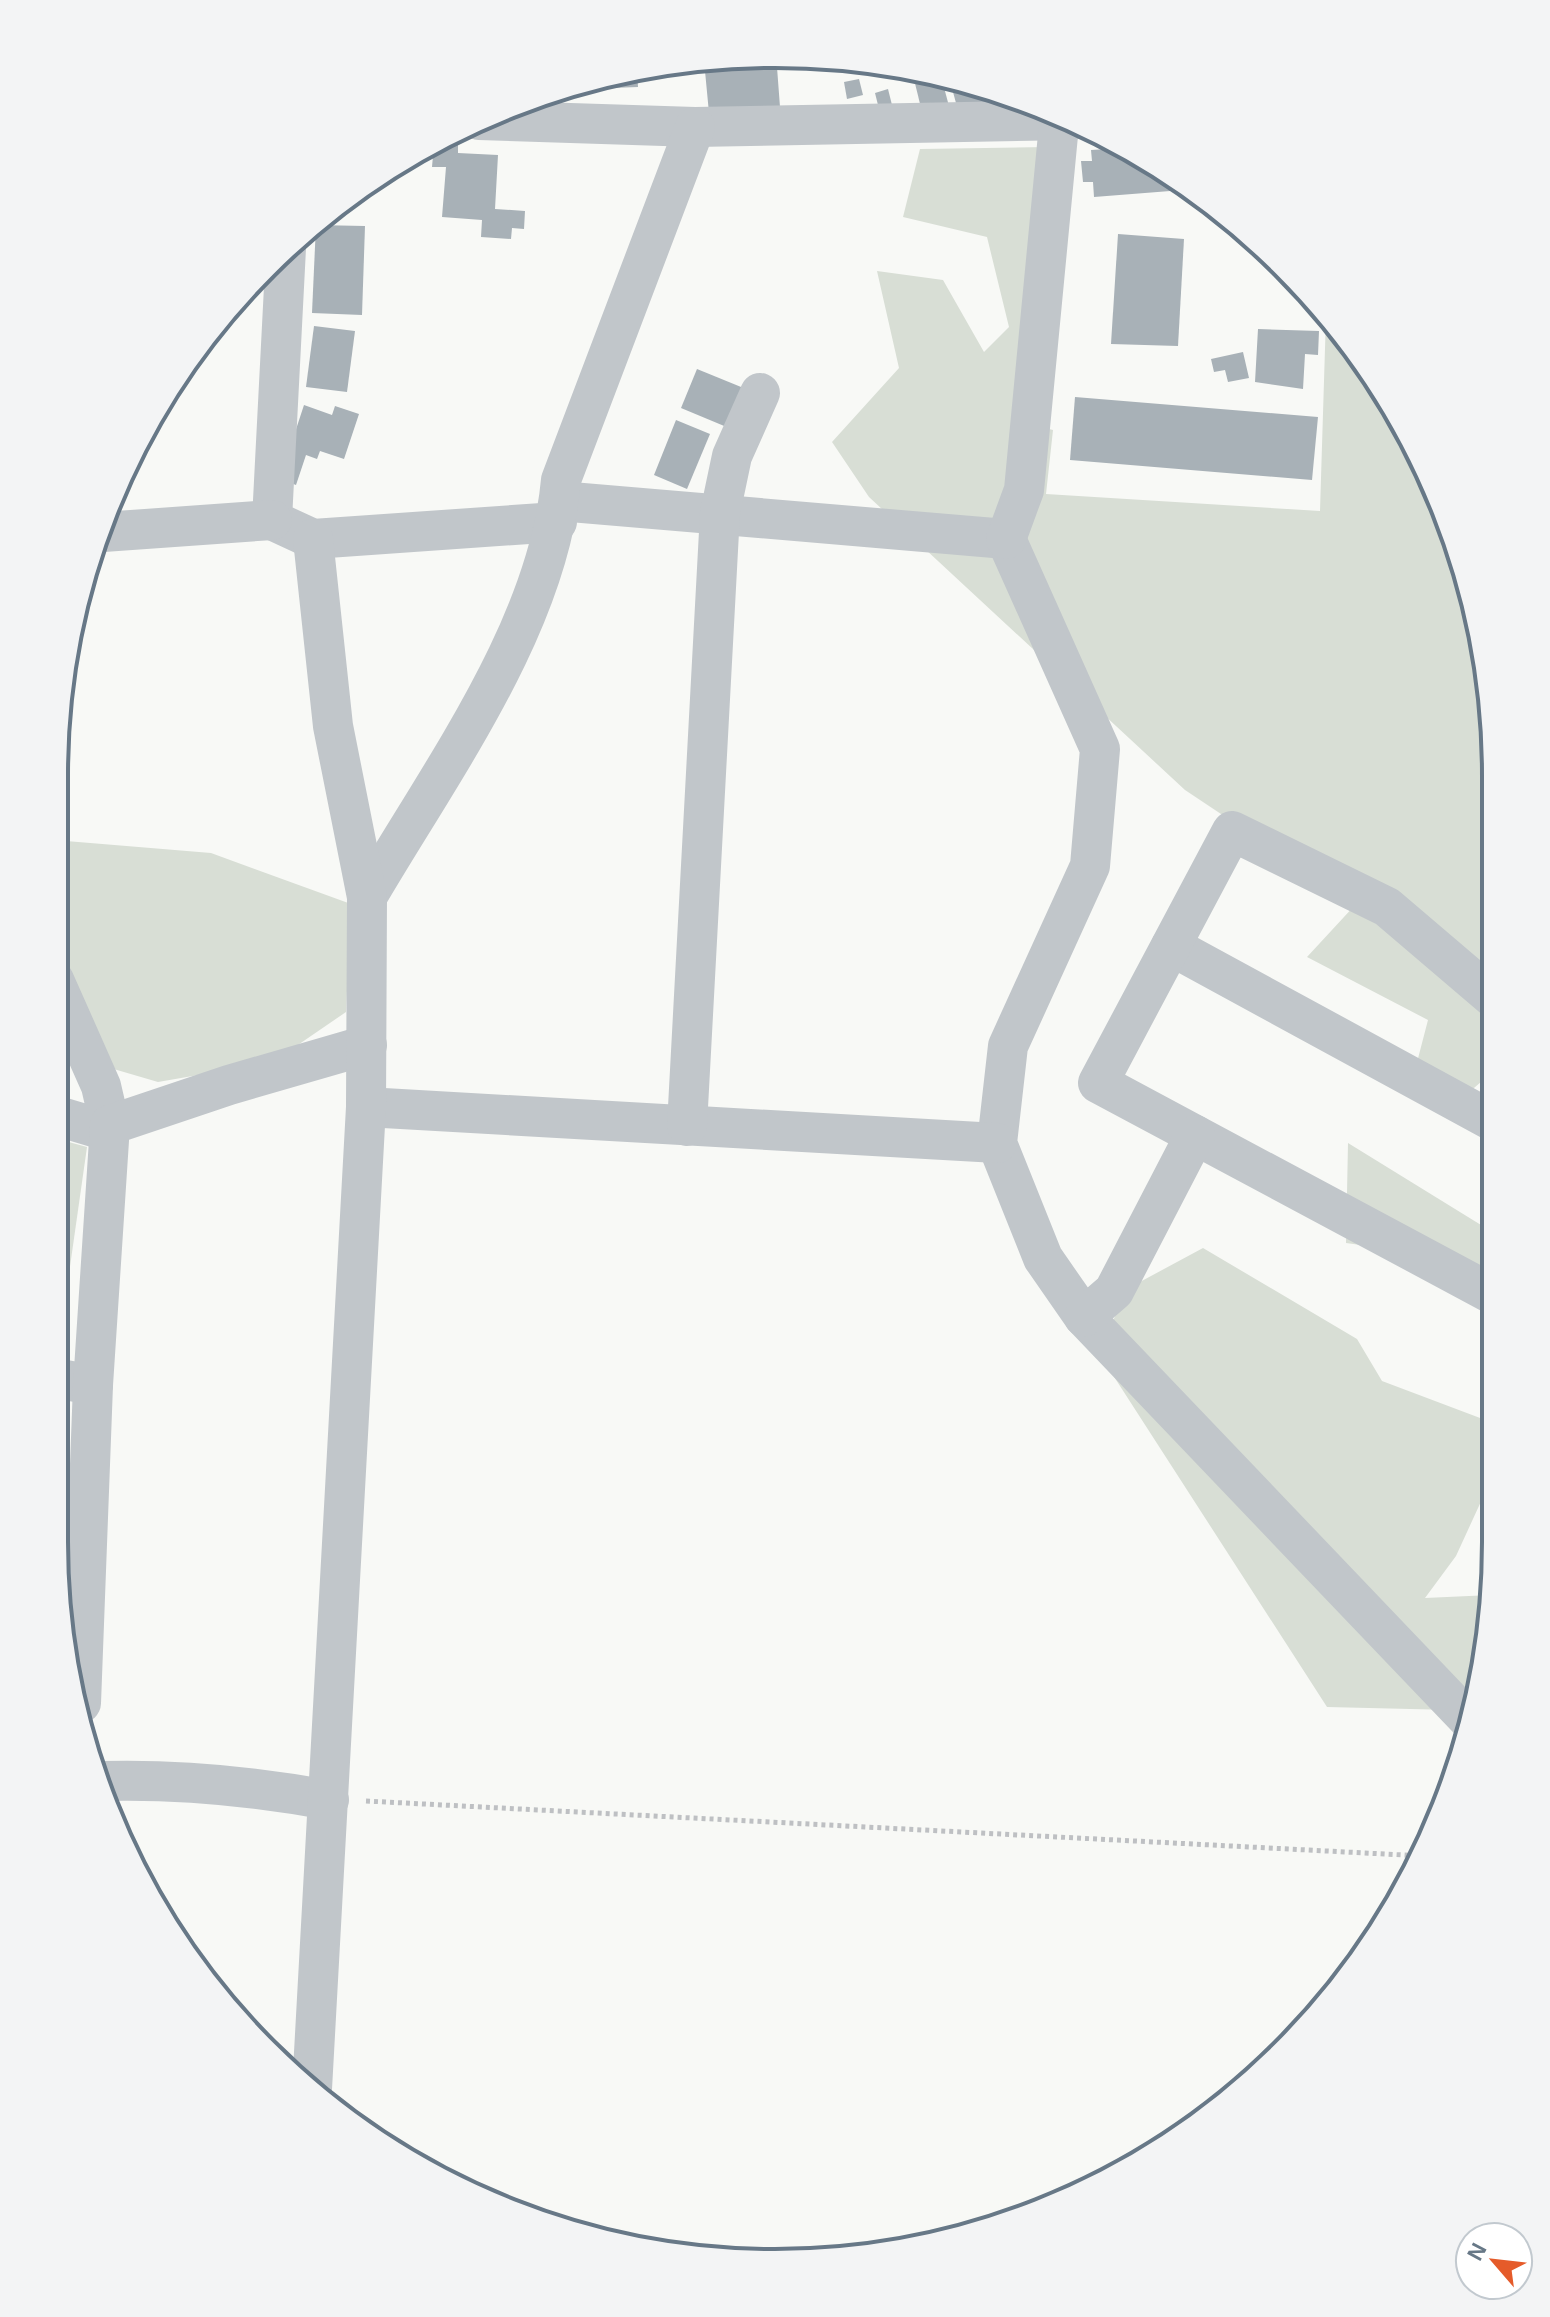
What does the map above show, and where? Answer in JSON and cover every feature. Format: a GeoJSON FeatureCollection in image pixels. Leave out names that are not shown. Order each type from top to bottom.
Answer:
{"type":"FeatureCollection","features":[{"type":"Feature","properties":{"kind":"street"},"geometry":{"type":"LineString","coordinates":[[507,121],[695,127],[1039,120]]}},
{"type":"Feature","properties":{"kind":"street"},"geometry":{"type":"LineString","coordinates":[[367,897],[488,690],[527,616],[558,512],[561,480],[695,127]]}},
{"type":"Feature","properties":{"kind":"street"},"geometry":{"type":"LineString","coordinates":[[1063,130],[1024,490],[1006,539],[1100,749],[1090,866],[1008,1046],[997,1143],[1043,1258],[1084,1317],[1461,1712]]}},
{"type":"Feature","properties":{"kind":"street"},"geometry":{"type":"LineString","coordinates":[[272,520],[285,265]]}},
{"type":"Feature","properties":{"kind":"street"},"geometry":{"type":"LineString","coordinates":[[687,1126],[720,513],[732,456],[760,393]]}},
{"type":"Feature","properties":{"kind":"street"},"geometry":{"type":"LineString","coordinates":[[115,523],[272,520],[313,539],[558,512],[720,513],[1006,539]]}},
{"type":"Feature","properties":{"kind":"street"},"geometry":{"type":"LineString","coordinates":[[313,539],[333,726],[367,897],[367,1045],[313,2077]]}},
{"type":"Feature","properties":{"kind":"street"},"geometry":{"type":"LineString","coordinates":[[1482,988],[1387,907],[1232,831],[1098,1083],[1482,1289]]}},
{"type":"Feature","properties":{"kind":"street"},"geometry":{"type":"LineString","coordinates":[[1171,946],[1482,1115]]}},
{"type":"Feature","properties":{"kind":"street"},"geometry":{"type":"LineString","coordinates":[[68,1012],[101,1086],[110,1125],[93,1385],[82,1679]]}},
{"type":"Feature","properties":{"kind":"street"},"geometry":{"type":"LineString","coordinates":[[68,1119],[94,1127],[110,1125],[229,1085],[367,1045]]}},
{"type":"Feature","properties":{"kind":"street"},"geometry":{"type":"LineString","coordinates":[[366,1107],[997,1143]]}},
{"type":"Feature","properties":{"kind":"street"},"geometry":{"type":"LineString","coordinates":[[1084,1317],[1114,1291],[1195,1135]]}},
{"type":"Feature","properties":{"kind":"street"},"geometry":{"type":"LineString","coordinates":[[68,1381],[93,1385]]}},
{"type":"Feature","properties":{"kind":"street"},"geometry":{"type":"LineString","coordinates":[[111,1782],[173,1779],[262,1787],[329,1800]]}},
{"type":"Feature","properties":{"kind":"path"},"geometry":{"type":"LineString","coordinates":[[329,1800],[1409,1855]]}},
{"type":"Feature","properties":{"kind":"shaded area"},"geometry":{"type":"Polygon","coordinates":[[[1047,147],[1018,421],[1053,430],[1046,494],[1320,511],[1326,332],[1363,382],[1387,422],[1428,504],[1444,548],[1458,592],[1476,683],[1482,775],[1482,1081],[1467,1094],[1415,1070],[1428,1020],[1307,957],[1356,904],[1185,790],[869,497],[832,442],[899,368],[877,271],[943,280],[984,352],[1009,327],[987,237],[903,217],[920,149],[1047,147]]]}},
{"type":"Feature","properties":{"kind":"shaded area"},"geometry":{"type":"Polygon","coordinates":[[[68,841],[211,853],[351,904],[346,1012],[273,1062],[158,1082],[100,1065],[68,1036],[68,841]]]}},
{"type":"Feature","properties":{"kind":"shaded area"},"geometry":{"type":"Polygon","coordinates":[[[68,1142],[87,1147],[68,1281],[68,1142]]]}},
{"type":"Feature","properties":{"kind":"shaded area"},"geometry":{"type":"Polygon","coordinates":[[[1348,1143],[1481,1225],[1482,1300],[1441,1256],[1346,1243],[1348,1143]]]}},
{"type":"Feature","properties":{"kind":"shaded area"},"geometry":{"type":"Polygon","coordinates":[[[1203,1248],[1357,1339],[1382,1381],[1482,1419],[1482,1499],[1456,1556],[1425,1598],[1479,1596],[1465,1693],[1452,1710],[1327,1707],[1100,1355],[1125,1290],[1203,1248]]]}},
{"type":"Feature","properties":{"kind":"building"},"geometry":{"type":"Polygon","coordinates":[[[777,68],[780,107],[709,113],[705,72],[777,68]]]}},
{"type":"Feature","properties":{"kind":"building"},"geometry":{"type":"Polygon","coordinates":[[[859,79],[863,95],[847,99],[844,82],[859,79]]]}},
{"type":"Feature","properties":{"kind":"building"},"geometry":{"type":"Polygon","coordinates":[[[638,82],[638,87],[610,88],[638,82]]]}},
{"type":"Feature","properties":{"kind":"building"},"geometry":{"type":"Polygon","coordinates":[[[915,82],[944,89],[950,110],[923,116],[915,82]]]}},
{"type":"Feature","properties":{"kind":"building"},"geometry":{"type":"Polygon","coordinates":[[[888,89],[894,113],[881,117],[875,93],[888,89]]]}},
{"type":"Feature","properties":{"kind":"building"},"geometry":{"type":"Polygon","coordinates":[[[953,92],[987,101],[985,111],[959,114],[953,92]]]}},
{"type":"Feature","properties":{"kind":"building"},"geometry":{"type":"Polygon","coordinates":[[[455,145],[458,145],[458,153],[498,155],[495,209],[525,211],[524,229],[512,228],[511,239],[481,237],[482,220],[442,217],[446,167],[432,167],[433,157],[455,145]]]}},
{"type":"Feature","properties":{"kind":"building"},"geometry":{"type":"Polygon","coordinates":[[[1103,149],[1173,191],[1094,197],[1093,182],[1083,182],[1081,161],[1092,161],[1091,150],[1103,149]]]}},
{"type":"Feature","properties":{"kind":"building"},"geometry":{"type":"Polygon","coordinates":[[[331,225],[365,226],[362,315],[312,313],[315,238],[331,225]]]}},
{"type":"Feature","properties":{"kind":"building"},"geometry":{"type":"Polygon","coordinates":[[[1118,234],[1184,239],[1178,346],[1111,344],[1118,234]]]}},
{"type":"Feature","properties":{"kind":"building"},"geometry":{"type":"Polygon","coordinates":[[[314,326],[355,331],[347,392],[306,387],[314,326]]]}},
{"type":"Feature","properties":{"kind":"building"},"geometry":{"type":"Polygon","coordinates":[[[1258,329],[1319,331],[1318,355],[1305,354],[1303,389],[1255,382],[1258,329]]]}},
{"type":"Feature","properties":{"kind":"building"},"geometry":{"type":"Polygon","coordinates":[[[1243,352],[1249,378],[1228,382],[1225,370],[1214,372],[1211,359],[1243,352]]]}},
{"type":"Feature","properties":{"kind":"building"},"geometry":{"type":"Polygon","coordinates":[[[697,369],[746,389],[729,428],[681,408],[697,369]]]}},
{"type":"Feature","properties":{"kind":"building"},"geometry":{"type":"Polygon","coordinates":[[[1075,397],[1318,417],[1312,480],[1070,460],[1075,397]]]}},
{"type":"Feature","properties":{"kind":"building"},"geometry":{"type":"Polygon","coordinates":[[[304,405],[332,415],[335,406],[359,414],[344,459],[320,451],[317,459],[306,455],[296,485],[288,482],[277,487],[304,405]]]}},
{"type":"Feature","properties":{"kind":"building"},"geometry":{"type":"Polygon","coordinates":[[[676,420],[710,434],[687,489],[654,475],[676,420]]]}}]}
